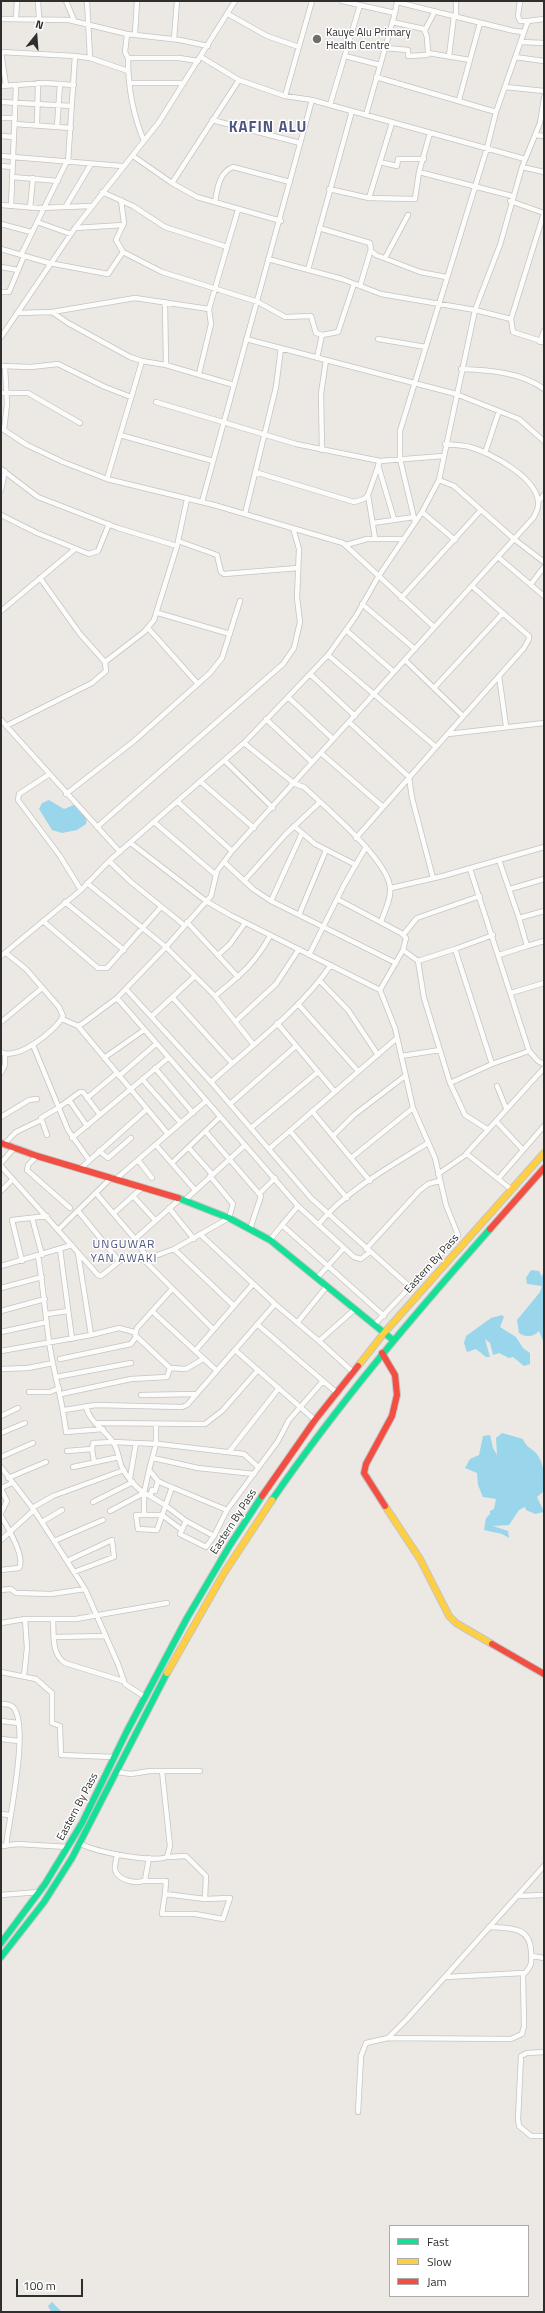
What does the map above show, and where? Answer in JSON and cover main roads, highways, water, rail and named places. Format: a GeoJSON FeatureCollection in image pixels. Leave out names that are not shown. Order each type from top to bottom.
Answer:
{"type":"FeatureCollection","features":[{"type":"Feature","properties":{"kind":"main road"},"geometry":{"type":"LineString","coordinates":[[2,1144],[183,1200],[228,1218],[250,1229],[270,1240],[393,1340]]}},
{"type":"Feature","properties":{"kind":"main road","name":"Eastern By Pass"},"geometry":{"type":"LineString","coordinates":[[1,1943],[39,1892],[68,1847],[82,1823],[144,1697],[187,1618],[216,1568],[282,1466],[315,1420],[384,1333],[544,1153]]}},
{"type":"Feature","properties":{"kind":"main road","name":"Eastern By Pass"},"geometry":{"type":"LineString","coordinates":[[1,1957],[50,1891],[81,1844],[165,1674],[225,1571],[300,1457],[382,1353],[544,1168]]}},
{"type":"Feature","properties":{"kind":"main road"},"geometry":{"type":"LineString","coordinates":[[382,1353],[395,1375],[398,1388],[395,1405],[386,1430],[366,1464],[364,1476],[420,1559],[448,1614],[463,1629],[544,1674]]}},
{"type":"Feature","properties":{"kind":"water"},"geometry":{"type":"Polygon","coordinates":[[[49,800],[64,809],[76,804],[87,817],[86,824],[77,830],[62,833],[52,830],[39,809],[42,803],[49,800]]]}},
{"type":"Feature","properties":{"kind":"water"},"geometry":{"type":"Polygon","coordinates":[[[544,1269],[544,1343],[539,1331],[530,1336],[525,1336],[519,1333],[517,1320],[540,1292],[542,1286],[527,1284],[526,1278],[531,1270],[539,1271],[542,1277],[544,1269]]]}},
{"type":"Feature","properties":{"kind":"water"},"geometry":{"type":"Polygon","coordinates":[[[502,1315],[504,1317],[500,1327],[516,1337],[523,1348],[530,1353],[530,1364],[524,1366],[513,1357],[509,1358],[499,1353],[493,1355],[490,1343],[485,1339],[490,1357],[486,1357],[476,1349],[467,1352],[464,1343],[466,1336],[491,1318],[502,1315]]]}},
{"type":"Feature","properties":{"kind":"water"},"geometry":{"type":"Polygon","coordinates":[[[502,1433],[523,1439],[527,1446],[539,1457],[544,1476],[544,1491],[537,1497],[544,1512],[535,1514],[526,1510],[525,1507],[519,1510],[509,1525],[493,1526],[508,1531],[509,1538],[502,1534],[484,1530],[486,1518],[490,1514],[490,1511],[494,1509],[496,1499],[483,1497],[478,1485],[477,1473],[465,1468],[470,1459],[479,1455],[483,1436],[490,1435],[493,1448],[497,1455],[496,1438],[502,1433]]]}},
{"type":"Feature","properties":{"kind":"water"},"geometry":{"type":"Polygon","coordinates":[[[52,2302],[62,2312],[51,2312],[48,2306],[52,2302]]]}},
{"type":"Feature","properties":{"kind":"place","name":"Kauye Alu Primary Health Centre"},"geometry":{"type":"Point","coordinates":[317,39]}},
{"type":"Feature","properties":{"kind":"district","name":"KAFIN ALU"},"geometry":{"type":"Point","coordinates":[268,128]}},
{"type":"Feature","properties":{"kind":"district","name":"UNGUWAR YAN AWAKI"},"geometry":{"type":"Point","coordinates":[124,1252]}}]}
